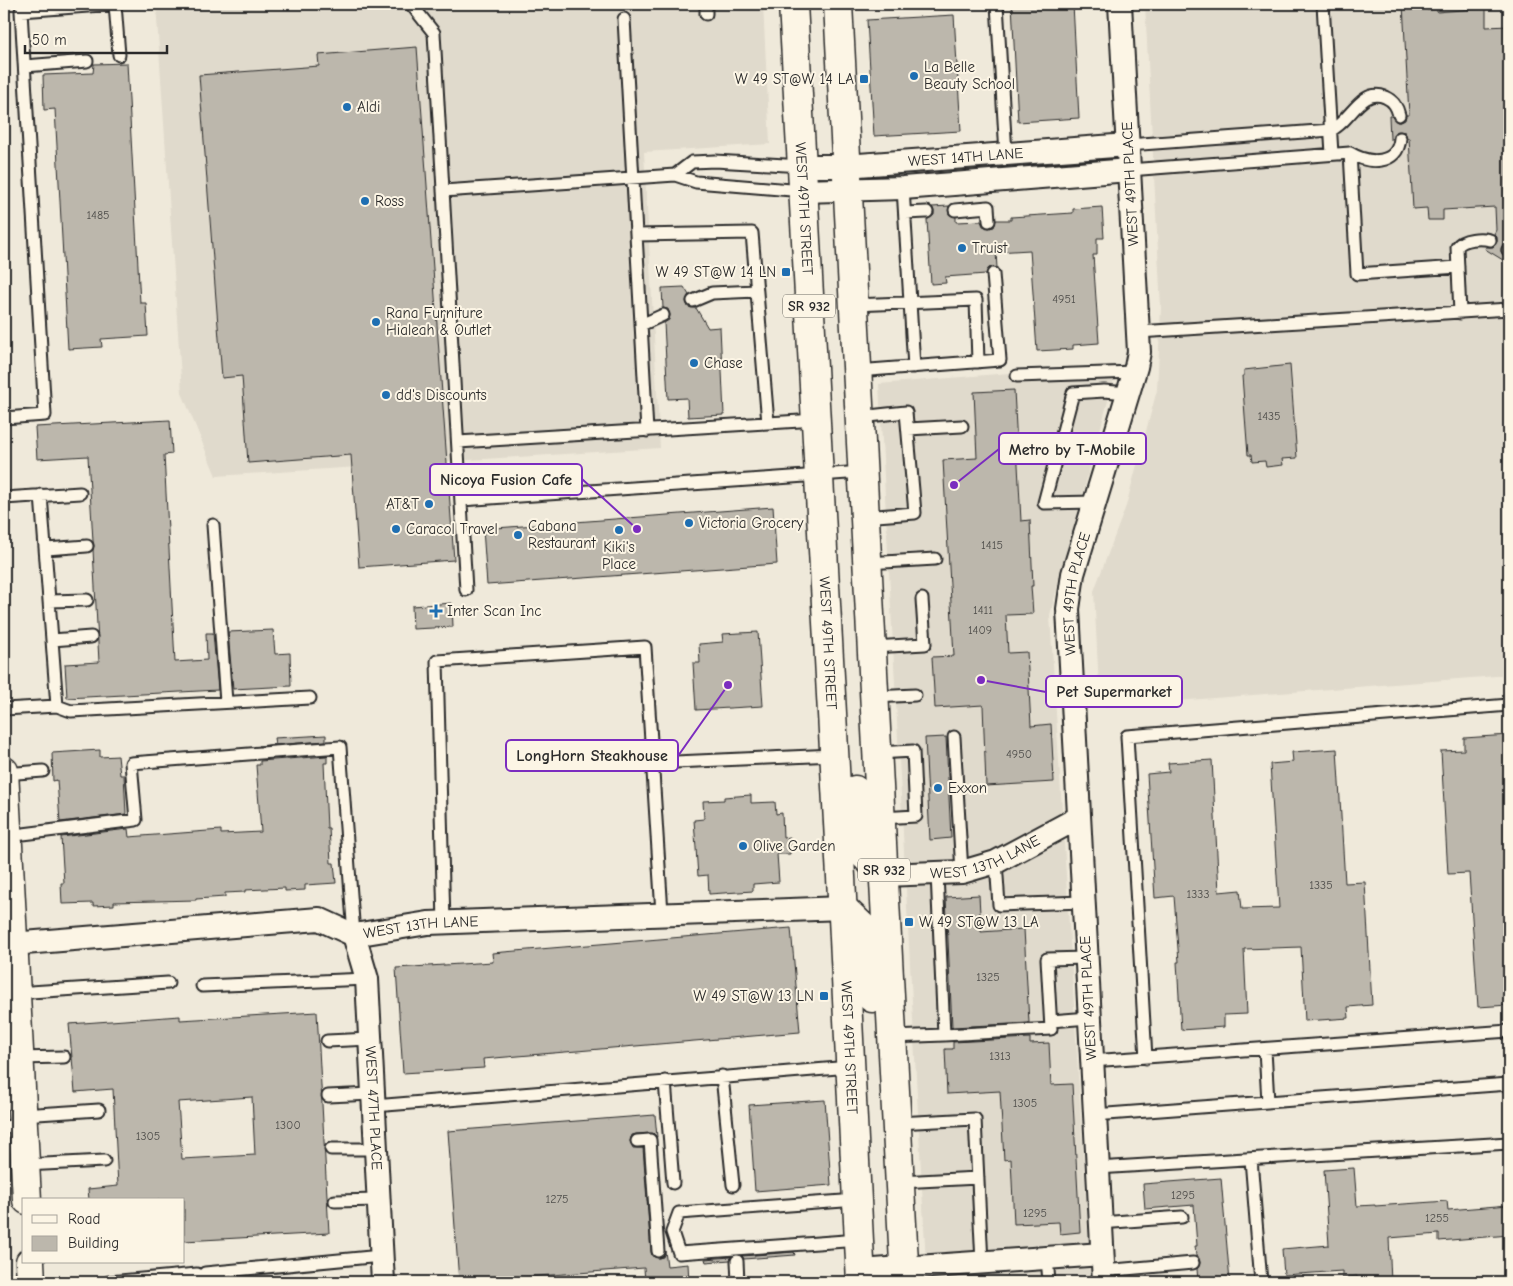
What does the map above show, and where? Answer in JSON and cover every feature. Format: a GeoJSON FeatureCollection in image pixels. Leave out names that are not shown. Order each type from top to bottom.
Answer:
{"type":"FeatureCollection","features":[{"type":"Feature","properties":{"kind":"main road","name":"WEST 49TH STREET"},"geometry":{"type":"LineString","coordinates":[[793,4],[843,908],[861,1277]]}},
{"type":"Feature","properties":{"kind":"main road","name":"SR 932"},"geometry":{"type":"LineString","coordinates":[[838,4],[905,1275]]}},
{"type":"Feature","properties":{"kind":"main road"},"geometry":{"type":"LineString","coordinates":[[830,680],[852,754],[859,850],[884,875]]}},
{"type":"Feature","properties":{"kind":"main road"},"geometry":{"type":"LineString","coordinates":[[4,773],[8,944],[15,993],[18,1058],[16,1122],[25,1165],[27,1198]]}},
{"type":"Feature","properties":{"kind":"main road"},"geometry":{"type":"LineString","coordinates":[[843,908],[866,931],[873,1008],[895,1082]]}},
{"type":"Feature","properties":{"kind":"main road"},"geometry":{"type":"LineString","coordinates":[[30,1264],[31,1282]]}},
{"type":"Feature","properties":{"kind":"street","name":"WEST 49TH PLACE"},"geometry":{"type":"LineString","coordinates":[[1103,1269],[1068,626],[1068,596],[1131,383],[1138,352],[1120,4]]}},
{"type":"Feature","properties":{"kind":"street","name":"WEST 14TH LANE"},"geometry":{"type":"LineString","coordinates":[[802,179],[846,179],[1006,154],[1128,144]]}},
{"type":"Feature","properties":{"kind":"street","name":"WEST 14TH LANE"},"geometry":{"type":"LineString","coordinates":[[846,179],[902,188],[1129,170]]}},
{"type":"Feature","properties":{"kind":"street","name":"WEST 13TH LANE"},"geometry":{"type":"LineString","coordinates":[[884,875],[962,872],[996,862],[1078,818]]}},
{"type":"Feature","properties":{"kind":"street","name":"WEST 13TH LANE"},"geometry":{"type":"LineString","coordinates":[[8,944],[320,919],[354,935],[444,922],[843,908]]}},
{"type":"Feature","properties":{"kind":"street","name":"WEST 47TH PLACE"},"geometry":{"type":"LineString","coordinates":[[354,935],[367,979],[383,1282]]}},
{"type":"Feature","properties":{"kind":"street"},"geometry":{"type":"LineString","coordinates":[[861,1277],[905,1275],[982,1262],[1047,1258],[1103,1269]]}},
{"type":"Feature","properties":{"kind":"lane"},"geometry":{"type":"LineString","coordinates":[[4,418],[46,415],[22,11],[115,4],[119,55]]}},
{"type":"Feature","properties":{"kind":"lane"},"geometry":{"type":"LineString","coordinates":[[411,4],[434,33],[466,590]]}},
{"type":"Feature","properties":{"kind":"lane"},"geometry":{"type":"LineString","coordinates":[[996,4],[1006,154]]}},
{"type":"Feature","properties":{"kind":"lane"},"geometry":{"type":"LineString","coordinates":[[1323,4],[1332,154]]}},
{"type":"Feature","properties":{"kind":"lane"},"geometry":{"type":"LineString","coordinates":[[624,19],[647,431]]}},
{"type":"Feature","properties":{"kind":"lane"},"geometry":{"type":"LineString","coordinates":[[25,66],[87,61]]}},
{"type":"Feature","properties":{"kind":"lane"},"geometry":{"type":"LineString","coordinates":[[1128,144],[1331,130],[1339,127],[1362,100],[1373,95],[1383,96],[1392,101],[1396,105],[1399,116]]}},
{"type":"Feature","properties":{"kind":"lane"},"geometry":{"type":"LineString","coordinates":[[1129,170],[1332,154],[1350,154],[1368,161],[1386,160],[1398,148],[1400,138]]}},
{"type":"Feature","properties":{"kind":"lane"},"geometry":{"type":"LineString","coordinates":[[1350,154],[1357,274],[1458,267]]}},
{"type":"Feature","properties":{"kind":"lane"},"geometry":{"type":"LineString","coordinates":[[674,175],[692,162],[715,161],[802,179]]}},
{"type":"Feature","properties":{"kind":"lane"},"geometry":{"type":"LineString","coordinates":[[443,191],[674,175],[696,182],[802,179]]}},
{"type":"Feature","properties":{"kind":"lane"},"geometry":{"type":"LineString","coordinates":[[902,188],[914,367]]}},
{"type":"Feature","properties":{"kind":"lane"},"geometry":{"type":"LineString","coordinates":[[955,210],[988,207],[989,221]]}},
{"type":"Feature","properties":{"kind":"lane"},"geometry":{"type":"LineString","coordinates":[[904,214],[927,212]]}},
{"type":"Feature","properties":{"kind":"lane"},"geometry":{"type":"LineString","coordinates":[[636,235],[752,233],[768,423]]}},
{"type":"Feature","properties":{"kind":"lane"},"geometry":{"type":"LineString","coordinates":[[1460,312],[1458,247],[1461,242],[1481,239],[1490,240]]}},
{"type":"Feature","properties":{"kind":"lane"},"geometry":{"type":"LineString","coordinates":[[857,371],[1000,360],[993,274]]}},
{"type":"Feature","properties":{"kind":"lane"},"geometry":{"type":"LineString","coordinates":[[693,301],[712,293],[756,291]]}},
{"type":"Feature","properties":{"kind":"lane"},"geometry":{"type":"LineString","coordinates":[[853,305],[976,300],[978,362]]}},
{"type":"Feature","properties":{"kind":"lane"},"geometry":{"type":"LineString","coordinates":[[1138,332],[1509,310]]}},
{"type":"Feature","properties":{"kind":"lane"},"geometry":{"type":"LineString","coordinates":[[641,325],[664,315]]}},
{"type":"Feature","properties":{"kind":"lane"},"geometry":{"type":"LineString","coordinates":[[1017,376],[1131,383]]}},
{"type":"Feature","properties":{"kind":"lane"},"geometry":{"type":"LineString","coordinates":[[1095,502],[1044,502],[1073,393],[1104,391],[1131,383]]}},
{"type":"Feature","properties":{"kind":"lane"},"geometry":{"type":"LineString","coordinates":[[859,417],[906,412],[915,513],[864,517]]}},
{"type":"Feature","properties":{"kind":"lane"},"geometry":{"type":"LineString","coordinates":[[458,442],[816,420]]}},
{"type":"Feature","properties":{"kind":"lane"},"geometry":{"type":"LineString","coordinates":[[908,429],[962,426]]}},
{"type":"Feature","properties":{"kind":"lane"},"geometry":{"type":"LineString","coordinates":[[461,500],[862,472]]}},
{"type":"Feature","properties":{"kind":"lane"},"geometry":{"type":"LineString","coordinates":[[4,498],[80,493]]}},
{"type":"Feature","properties":{"kind":"lane"},"geometry":{"type":"LineString","coordinates":[[42,495],[57,706]]}},
{"type":"Feature","properties":{"kind":"lane"},"geometry":{"type":"LineString","coordinates":[[213,525],[226,702]]}},
{"type":"Feature","properties":{"kind":"lane"},"geometry":{"type":"LineString","coordinates":[[46,549],[87,546]]}},
{"type":"Feature","properties":{"kind":"lane"},"geometry":{"type":"LineString","coordinates":[[867,563],[935,560]]}},
{"type":"Feature","properties":{"kind":"lane"},"geometry":{"type":"LineString","coordinates":[[872,647],[925,644],[922,599]]}},
{"type":"Feature","properties":{"kind":"lane"},"geometry":{"type":"LineString","coordinates":[[49,601],[87,600]]}},
{"type":"Feature","properties":{"kind":"lane"},"geometry":{"type":"LineString","coordinates":[[52,640],[91,638]]}},
{"type":"Feature","properties":{"kind":"lane"},"geometry":{"type":"LineString","coordinates":[[444,922],[437,661],[645,647],[662,913]]}},
{"type":"Feature","properties":{"kind":"lane"},"geometry":{"type":"LineString","coordinates":[[874,697],[915,695]]}},
{"type":"Feature","properties":{"kind":"lane"},"geometry":{"type":"LineString","coordinates":[[4,709],[57,706],[71,712],[310,698]]}},
{"type":"Feature","properties":{"kind":"lane"},"geometry":{"type":"LineString","coordinates":[[1146,1058],[1127,736],[1509,705]]}},
{"type":"Feature","properties":{"kind":"lane"},"geometry":{"type":"LineString","coordinates":[[954,737],[962,872]]}},
{"type":"Feature","properties":{"kind":"lane"},"geometry":{"type":"LineString","coordinates":[[5,836],[136,820],[131,763],[340,747],[354,935]]}},
{"type":"Feature","properties":{"kind":"lane"},"geometry":{"type":"LineString","coordinates":[[877,753],[913,752],[916,806],[916,816],[880,818]]}},
{"type":"Feature","properties":{"kind":"lane"},"geometry":{"type":"LineString","coordinates":[[652,763],[834,755]]}},
{"type":"Feature","properties":{"kind":"lane"},"geometry":{"type":"LineString","coordinates":[[4,773],[43,771]]}},
{"type":"Feature","properties":{"kind":"lane"},"geometry":{"type":"LineString","coordinates":[[996,862],[999,905],[1083,902]]}},
{"type":"Feature","properties":{"kind":"lane"},"geometry":{"type":"LineString","coordinates":[[937,873],[944,1035]]}},
{"type":"Feature","properties":{"kind":"lane"},"geometry":{"type":"LineString","coordinates":[[892,1037],[1051,1029],[1047,959],[1086,958]]}},
{"type":"Feature","properties":{"kind":"lane"},"geometry":{"type":"LineString","coordinates":[[202,986],[367,979]]}},
{"type":"Feature","properties":{"kind":"lane"},"geometry":{"type":"LineString","coordinates":[[15,993],[168,983]]}},
{"type":"Feature","properties":{"kind":"lane"},"geometry":{"type":"LineString","coordinates":[[1051,1021],[1089,1018]]}},
{"type":"Feature","properties":{"kind":"lane"},"geometry":{"type":"LineString","coordinates":[[1091,1061],[1509,1031]]}},
{"type":"Feature","properties":{"kind":"lane"},"geometry":{"type":"LineString","coordinates":[[327,1041],[370,1039]]}},
{"type":"Feature","properties":{"kind":"lane"},"geometry":{"type":"LineString","coordinates":[[1265,1050],[1268,1102]]}},
{"type":"Feature","properties":{"kind":"lane"},"geometry":{"type":"LineString","coordinates":[[18,1058],[64,1057]]}},
{"type":"Feature","properties":{"kind":"lane"},"geometry":{"type":"LineString","coordinates":[[328,1096],[373,1100],[850,1067]]}},
{"type":"Feature","properties":{"kind":"lane"},"geometry":{"type":"LineString","coordinates":[[722,1076],[732,1185]]}},
{"type":"Feature","properties":{"kind":"lane"},"geometry":{"type":"LineString","coordinates":[[665,1081],[673,1183]]}},
{"type":"Feature","properties":{"kind":"lane"},"geometry":{"type":"LineString","coordinates":[[1094,1115],[1509,1084]]}},
{"type":"Feature","properties":{"kind":"lane"},"geometry":{"type":"LineString","coordinates":[[16,1122],[99,1110]]}},
{"type":"Feature","properties":{"kind":"lane"},"geometry":{"type":"LineString","coordinates":[[897,1123],[975,1119],[982,1262]]}},
{"type":"Feature","properties":{"kind":"lane"},"geometry":{"type":"LineString","coordinates":[[637,1141],[650,1140],[658,1251]]}},
{"type":"Feature","properties":{"kind":"lane"},"geometry":{"type":"LineString","coordinates":[[1097,1168],[1509,1143]]}},
{"type":"Feature","properties":{"kind":"lane"},"geometry":{"type":"LineString","coordinates":[[331,1149],[376,1149]]}},
{"type":"Feature","properties":{"kind":"lane"},"geometry":{"type":"LineString","coordinates":[[1251,1159],[1261,1282]]}},
{"type":"Feature","properties":{"kind":"lane"},"geometry":{"type":"LineString","coordinates":[[25,1165],[104,1161]]}},
{"type":"Feature","properties":{"kind":"lane"},"geometry":{"type":"LineString","coordinates":[[900,1182],[978,1178]]}},
{"type":"Feature","properties":{"kind":"lane"},"geometry":{"type":"LineString","coordinates":[[335,1201],[378,1200]]}},
{"type":"Feature","properties":{"kind":"lane"},"geometry":{"type":"LineString","coordinates":[[857,1200],[679,1214],[672,1232],[679,1253],[859,1240]]}},
{"type":"Feature","properties":{"kind":"lane"},"geometry":{"type":"LineString","coordinates":[[1100,1223],[1182,1217]]}},
{"type":"Feature","properties":{"kind":"lane"},"geometry":{"type":"LineString","coordinates":[[109,1282],[381,1256]]}},
{"type":"Feature","properties":{"kind":"lane"},"geometry":{"type":"LineString","coordinates":[[1047,1258],[1049,1282]]}},
{"type":"Feature","properties":{"kind":"lane"},"geometry":{"type":"LineString","coordinates":[[736,1261],[738,1282]]}},
{"type":"Feature","properties":{"kind":"lane"},"geometry":{"type":"LineString","coordinates":[[1103,1269],[1193,1263]]}},
{"type":"Feature","properties":{"kind":"shaded area"},"geometry":{"type":"Polygon","coordinates":[[[156,4],[763,4],[770,144],[644,152],[660,448],[216,476],[182,393],[156,4]]]}},
{"type":"Feature","properties":{"kind":"shaded area"},"geometry":{"type":"Polygon","coordinates":[[[1145,4],[1509,4],[1509,675],[1100,707],[1094,591],[1126,506],[1157,390],[1161,308],[1145,4]]]}},
{"type":"Feature","properties":{"kind":"shaded area"},"geometry":{"type":"Polygon","coordinates":[[[1118,364],[1050,615],[1091,1282],[927,1282],[879,384],[1118,364]]]}},
{"type":"Feature","properties":{"kind":"building"},"geometry":{"type":"Polygon","coordinates":[[[1012,4],[1073,4],[1079,118],[1018,122],[1012,4]]]}},
{"type":"Feature","properties":{"kind":"building"},"geometry":{"type":"Polygon","coordinates":[[[1403,4],[1427,4],[1427,10],[1437,9],[1437,12],[1486,8],[1486,27],[1509,26],[1509,243],[1503,244],[1501,248],[1501,252],[1505,257],[1503,260],[1485,249],[1486,247],[1493,247],[1497,242],[1497,237],[1494,234],[1496,230],[1495,207],[1443,210],[1443,220],[1428,220],[1427,208],[1413,209],[1409,138],[1407,138],[1405,132],[1398,131],[1390,139],[1389,116],[1397,122],[1401,122],[1405,120],[1406,115],[1409,115],[1403,4]]]}},
{"type":"Feature","properties":{"kind":"building","name":"La Belle Beauty School"},"geometry":{"type":"Polygon","coordinates":[[[954,15],[961,131],[874,136],[867,20],[954,15]]]}},
{"type":"Feature","properties":{"kind":"building"},"geometry":{"type":"Polygon","coordinates":[[[417,47],[454,560],[359,567],[351,455],[248,463],[242,376],[222,378],[199,75],[319,66],[318,55],[417,47]]]}},
{"type":"Feature","properties":{"kind":"building"},"geometry":{"type":"Polygon","coordinates":[[[127,63],[140,303],[146,303],[148,336],[101,339],[102,347],[68,349],[55,109],[44,110],[43,75],[93,73],[94,64],[127,63]]]}},
{"type":"Feature","properties":{"kind":"building"},"geometry":{"type":"Polygon","coordinates":[[[949,206],[949,214],[956,217],[956,222],[981,221],[983,226],[989,228],[994,227],[996,220],[1011,220],[1011,217],[1073,213],[1073,209],[1102,207],[1104,238],[1097,238],[1097,255],[1093,255],[1099,343],[1073,345],[1073,349],[1037,351],[1030,250],[996,252],[997,268],[989,268],[986,274],[945,277],[946,283],[931,284],[927,220],[934,215],[932,207],[949,206]]]}},
{"type":"Feature","properties":{"kind":"building","name":"Chase"},"geometry":{"type":"Polygon","coordinates":[[[684,287],[689,295],[686,301],[688,307],[696,308],[708,328],[720,327],[724,415],[688,417],[687,398],[668,399],[664,323],[669,320],[670,315],[668,309],[663,308],[662,288],[684,287]]]}},
{"type":"Feature","properties":{"kind":"building"},"geometry":{"type":"Polygon","coordinates":[[[1290,365],[1297,458],[1282,459],[1283,465],[1266,467],[1265,461],[1252,462],[1251,455],[1248,455],[1242,376],[1244,376],[1244,370],[1290,365]]]}},
{"type":"Feature","properties":{"kind":"building"},"geometry":{"type":"Polygon","coordinates":[[[1014,390],[1021,521],[1030,520],[1033,614],[1006,615],[1008,653],[1027,652],[1031,726],[1051,724],[1054,782],[986,786],[983,705],[935,708],[932,657],[954,656],[943,460],[977,458],[974,392],[1014,390]]]}},
{"type":"Feature","properties":{"kind":"building"},"geometry":{"type":"Polygon","coordinates":[[[170,420],[172,454],[164,455],[175,662],[207,660],[206,633],[213,633],[218,690],[67,698],[65,664],[99,662],[88,456],[37,459],[35,427],[170,420]]]}},
{"type":"Feature","properties":{"kind":"building"},"geometry":{"type":"Polygon","coordinates":[[[773,507],[777,564],[487,585],[483,529],[773,507]]]}},
{"type":"Feature","properties":{"kind":"building"},"geometry":{"type":"Polygon","coordinates":[[[452,603],[453,627],[413,629],[412,606],[452,603]]]}},
{"type":"Feature","properties":{"kind":"building"},"geometry":{"type":"Polygon","coordinates":[[[273,630],[275,654],[290,653],[291,686],[233,689],[228,632],[273,630]]]}},
{"type":"Feature","properties":{"kind":"building"},"geometry":{"type":"Polygon","coordinates":[[[758,632],[763,706],[696,710],[693,663],[700,663],[699,644],[723,642],[722,634],[758,632]]]}},
{"type":"Feature","properties":{"kind":"building"},"geometry":{"type":"Polygon","coordinates":[[[326,735],[326,741],[259,746],[275,744],[274,738],[326,735]]]}},
{"type":"Feature","properties":{"kind":"building"},"geometry":{"type":"Polygon","coordinates":[[[1509,735],[1509,1005],[1478,1007],[1469,873],[1448,874],[1441,751],[1464,750],[1464,738],[1509,735]]]}},
{"type":"Feature","properties":{"kind":"building","name":"Exxon"},"geometry":{"type":"Polygon","coordinates":[[[946,737],[951,838],[930,840],[925,738],[946,737]]]}},
{"type":"Feature","properties":{"kind":"building"},"geometry":{"type":"Polygon","coordinates":[[[1337,749],[1345,883],[1365,882],[1372,1005],[1348,1007],[1349,1018],[1305,1021],[1301,947],[1244,949],[1247,1014],[1224,1015],[1224,1027],[1181,1030],[1177,962],[1179,962],[1174,896],[1155,898],[1147,774],[1169,772],[1168,763],[1212,760],[1219,892],[1240,890],[1242,909],[1279,908],[1270,764],[1293,762],[1292,752],[1337,749]]]}},
{"type":"Feature","properties":{"kind":"building"},"geometry":{"type":"Polygon","coordinates":[[[100,750],[100,757],[118,756],[120,775],[124,775],[126,814],[60,822],[57,780],[53,781],[52,753],[100,750]]]}},
{"type":"Feature","properties":{"kind":"building"},"geometry":{"type":"Polygon","coordinates":[[[327,756],[327,763],[324,763],[327,828],[329,828],[331,863],[334,863],[336,883],[305,885],[305,890],[285,891],[285,888],[245,890],[245,892],[225,893],[225,897],[196,900],[114,902],[114,905],[93,906],[93,903],[62,904],[61,883],[64,883],[61,837],[128,829],[129,837],[221,830],[221,834],[261,832],[256,765],[260,765],[260,761],[327,756]]]}},
{"type":"Feature","properties":{"kind":"building","name":"Olive Garden"},"geometry":{"type":"Polygon","coordinates":[[[751,795],[751,803],[775,802],[776,814],[782,813],[783,838],[790,837],[790,854],[777,854],[779,882],[753,884],[753,891],[709,894],[708,875],[698,876],[694,820],[704,819],[703,801],[724,800],[724,797],[751,795]]]}},
{"type":"Feature","properties":{"kind":"building"},"geometry":{"type":"Polygon","coordinates":[[[979,895],[981,932],[1024,929],[1029,1023],[952,1027],[946,897],[979,895]]]}},
{"type":"Feature","properties":{"kind":"building"},"geometry":{"type":"Polygon","coordinates":[[[791,928],[800,1032],[483,1059],[484,1068],[403,1073],[396,968],[493,962],[492,953],[791,928]]]}},
{"type":"Feature","properties":{"kind":"building"},"geometry":{"type":"Polygon","coordinates":[[[317,1012],[329,1233],[185,1241],[185,1198],[89,1198],[88,1189],[118,1186],[113,1089],[75,1092],[69,1024],[180,1016],[180,1020],[317,1012]],[[252,1097],[178,1102],[182,1159],[255,1155],[252,1097]]]}},
{"type":"Feature","properties":{"kind":"building"},"geometry":{"type":"Polygon","coordinates":[[[1030,1038],[1030,1044],[1049,1043],[1051,1085],[1072,1084],[1080,1232],[1060,1234],[1059,1222],[1014,1224],[1011,1159],[1004,1160],[1000,1091],[947,1094],[945,1049],[953,1049],[953,1042],[1030,1038]]]}},
{"type":"Feature","properties":{"kind":"building"},"geometry":{"type":"Polygon","coordinates":[[[825,1100],[831,1185],[755,1191],[749,1105],[825,1100]]]}},
{"type":"Feature","properties":{"kind":"building"},"geometry":{"type":"Polygon","coordinates":[[[655,1115],[657,1137],[653,1133],[636,1134],[632,1135],[630,1141],[633,1148],[643,1148],[651,1252],[652,1256],[658,1258],[663,1257],[665,1251],[667,1266],[688,1264],[689,1282],[645,1282],[644,1268],[459,1282],[448,1131],[655,1115]]]}},
{"type":"Feature","properties":{"kind":"building"},"geometry":{"type":"Polygon","coordinates":[[[1354,1168],[1357,1206],[1447,1201],[1448,1210],[1509,1205],[1509,1235],[1439,1241],[1439,1234],[1389,1238],[1391,1282],[1357,1282],[1357,1276],[1342,1278],[1342,1271],[1284,1275],[1282,1249],[1329,1245],[1324,1170],[1354,1168]]]}},
{"type":"Feature","properties":{"kind":"building"},"geometry":{"type":"Polygon","coordinates":[[[1221,1178],[1230,1282],[1198,1282],[1197,1269],[1200,1263],[1199,1258],[1196,1256],[1194,1205],[1145,1209],[1143,1184],[1221,1178]]]}},
{"type":"Feature","properties":{"kind":"building"},"geometry":{"type":"Polygon","coordinates":[[[794,1252],[795,1255],[744,1259],[742,1256],[794,1252]]]}},
{"type":"Feature","properties":{"kind":"building"},"geometry":{"type":"Polygon","coordinates":[[[731,1257],[730,1260],[706,1262],[705,1259],[731,1257]]]}},
{"type":"Feature","properties":{"kind":"place","name":"La Belle Beauty School"},"geometry":{"type":"Point","coordinates":[914,76]}},
{"type":"Feature","properties":{"kind":"place","name":"W 49 ST@W 14 LA"},"geometry":{"type":"Point","coordinates":[864,79]}},
{"type":"Feature","properties":{"kind":"place","name":"Aldi"},"geometry":{"type":"Point","coordinates":[347,107]}},
{"type":"Feature","properties":{"kind":"place","name":"Ross"},"geometry":{"type":"Point","coordinates":[365,201]}},
{"type":"Feature","properties":{"kind":"place","name":"Truist"},"geometry":{"type":"Point","coordinates":[962,248]}},
{"type":"Feature","properties":{"kind":"place","name":"W 49 ST@W 14 LN"},"geometry":{"type":"Point","coordinates":[786,272]}},
{"type":"Feature","properties":{"kind":"place","name":"Rana Furniture Hialeah & Outlet"},"geometry":{"type":"Point","coordinates":[376,322]}},
{"type":"Feature","properties":{"kind":"place","name":"Chase"},"geometry":{"type":"Point","coordinates":[694,363]}},
{"type":"Feature","properties":{"kind":"place","name":"dd's Discounts"},"geometry":{"type":"Point","coordinates":[386,395]}},
{"type":"Feature","properties":{"kind":"place","name":"Metro by T-Mobile"},"geometry":{"type":"Point","coordinates":[954,485]}},
{"type":"Feature","properties":{"kind":"place","name":"AT&T"},"geometry":{"type":"Point","coordinates":[429,504]}},
{"type":"Feature","properties":{"kind":"place","name":"Victoria Grocery"},"geometry":{"type":"Point","coordinates":[689,523]}},
{"type":"Feature","properties":{"kind":"place","name":"Caracol Travel"},"geometry":{"type":"Point","coordinates":[396,529]}},
{"type":"Feature","properties":{"kind":"place","name":"Nicoya Fusion Cafe"},"geometry":{"type":"Point","coordinates":[637,529]}},
{"type":"Feature","properties":{"kind":"place","name":"Kiki's Place"},"geometry":{"type":"Point","coordinates":[619,530]}},
{"type":"Feature","properties":{"kind":"place","name":"Cabana Restaurant"},"geometry":{"type":"Point","coordinates":[518,535]}},
{"type":"Feature","properties":{"kind":"place","name":"Inter Scan Inc"},"geometry":{"type":"Point","coordinates":[436,611]}},
{"type":"Feature","properties":{"kind":"place","name":"Pet Supermarket"},"geometry":{"type":"Point","coordinates":[981,680]}},
{"type":"Feature","properties":{"kind":"place","name":"LongHorn Steakhouse"},"geometry":{"type":"Point","coordinates":[728,685]}},
{"type":"Feature","properties":{"kind":"place","name":"Exxon"},"geometry":{"type":"Point","coordinates":[938,788]}},
{"type":"Feature","properties":{"kind":"place","name":"Olive Garden"},"geometry":{"type":"Point","coordinates":[743,846]}},
{"type":"Feature","properties":{"kind":"place","name":"W 49 ST@W 13 LA"},"geometry":{"type":"Point","coordinates":[909,922]}},
{"type":"Feature","properties":{"kind":"place","name":"W 49 ST@W 13 LN"},"geometry":{"type":"Point","coordinates":[824,996]}}]}
